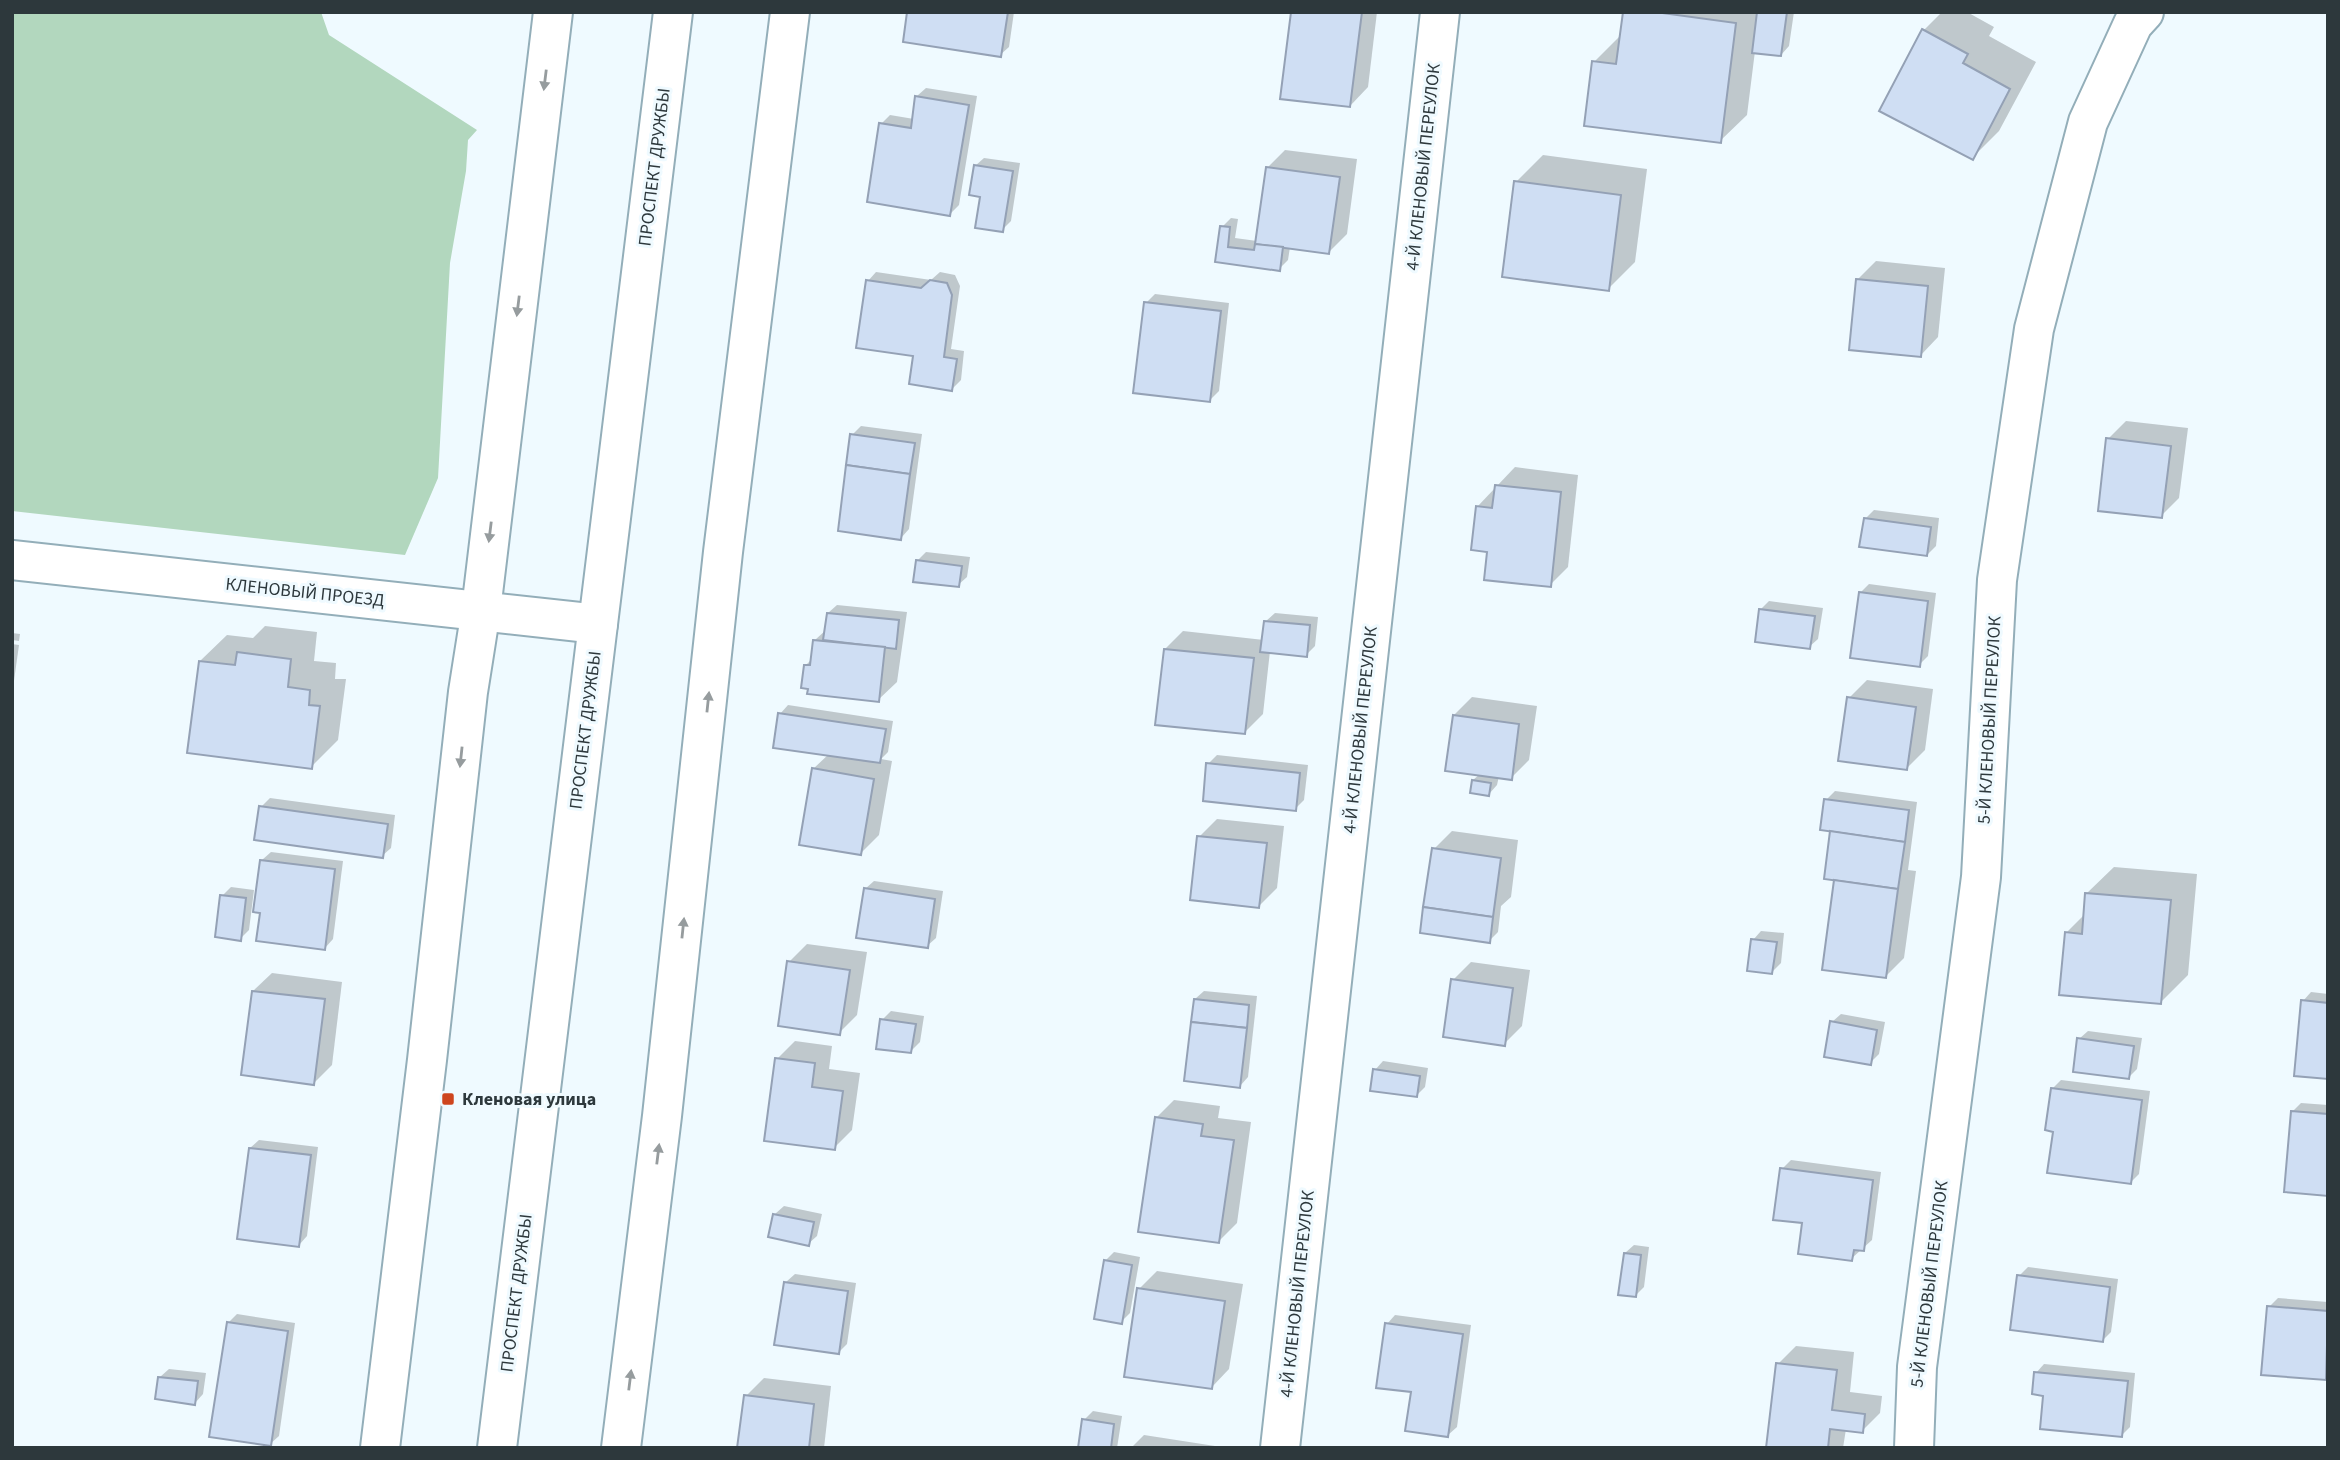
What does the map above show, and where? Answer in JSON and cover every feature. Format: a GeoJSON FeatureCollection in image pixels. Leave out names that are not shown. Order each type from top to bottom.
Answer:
{"type":"FeatureCollection","features":[{"type":"Feature","properties":{"kind":"street"},"geometry":{"type":"LineString","coordinates":[[380,1448],[468,692],[481,610],[553,12]]}},
{"type":"Feature","properties":{"kind":"street","name":"ПРОСПЕКТ ДРУЖБЫ"},"geometry":{"type":"LineString","coordinates":[[497,1448],[673,12]]}},
{"type":"Feature","properties":{"kind":"street"},"geometry":{"type":"LineString","coordinates":[[621,1448],[667,1075],[723,552],[790,12]]}},
{"type":"Feature","properties":{"kind":"street","name":"4-Й КЛЕНОВЫЙ ПЕРЕУЛОК"},"geometry":{"type":"LineString","coordinates":[[1280,1448],[1440,12]]}},
{"type":"Feature","properties":{"kind":"street","name":"5-Й КЛЕНОВЫЙ ПЕРЕУЛОК"},"geometry":{"type":"LineString","coordinates":[[1914,1448],[1917,1367],[1981,877],[1997,580],[2034,329],[2088,122],[2133,24],[2144,12]]}},
{"type":"Feature","properties":{"kind":"street","name":"КЛЕНОВЫЙ ПРОЕЗД"},"geometry":{"type":"LineString","coordinates":[[12,560],[598,624]]}},
{"type":"Feature","properties":{"kind":"green space"},"geometry":{"type":"Polygon","coordinates":[[[12,12],[321,12],[329,35],[477,130],[468,140],[466,171],[450,263],[438,478],[405,555],[12,511],[12,12]]]}},
{"type":"Feature","properties":{"kind":"building"},"geometry":{"type":"Polygon","coordinates":[[[907,12],[1008,12],[1001,57],[903,42],[907,12]]]}},
{"type":"Feature","properties":{"kind":"building"},"geometry":{"type":"Polygon","coordinates":[[[1291,12],[1362,12],[1350,107],[1280,99],[1291,12]]]}},
{"type":"Feature","properties":{"kind":"building"},"geometry":{"type":"Polygon","coordinates":[[[1623,12],[1655,12],[1736,23],[1721,143],[1584,126],[1592,61],[1616,64],[1623,12]]]}},
{"type":"Feature","properties":{"kind":"building"},"geometry":{"type":"Polygon","coordinates":[[[1757,12],[1787,12],[1781,56],[1752,53],[1757,12]]]}},
{"type":"Feature","properties":{"kind":"building"},"geometry":{"type":"Polygon","coordinates":[[[1922,29],[1968,54],[1963,63],[2010,89],[1973,160],[1879,111],[1922,29]]]}},
{"type":"Feature","properties":{"kind":"building"},"geometry":{"type":"Polygon","coordinates":[[[915,96],[969,105],[950,216],[867,202],[879,123],[911,128],[915,96]]]}},
{"type":"Feature","properties":{"kind":"building"},"geometry":{"type":"Polygon","coordinates":[[[974,165],[1013,171],[1003,232],[975,228],[980,197],[969,195],[974,165]]]}},
{"type":"Feature","properties":{"kind":"building"},"geometry":{"type":"Polygon","coordinates":[[[1266,167],[1340,177],[1329,254],[1255,244],[1266,167]]]}},
{"type":"Feature","properties":{"kind":"building"},"geometry":{"type":"Polygon","coordinates":[[[1514,181],[1621,195],[1609,291],[1502,277],[1514,181]]]}},
{"type":"Feature","properties":{"kind":"building"},"geometry":{"type":"Polygon","coordinates":[[[1220,226],[1230,227],[1228,247],[1254,250],[1255,244],[1283,247],[1280,271],[1215,262],[1220,226]]]}},
{"type":"Feature","properties":{"kind":"building"},"geometry":{"type":"Polygon","coordinates":[[[1856,279],[1928,286],[1921,357],[1849,350],[1856,279]]]}},
{"type":"Feature","properties":{"kind":"building"},"geometry":{"type":"Polygon","coordinates":[[[866,280],[921,288],[930,280],[947,283],[952,295],[944,357],[957,359],[952,391],[909,384],[913,356],[856,348],[866,280]]]}},
{"type":"Feature","properties":{"kind":"building"},"geometry":{"type":"Polygon","coordinates":[[[1144,302],[1221,311],[1210,402],[1133,393],[1144,302]]]}},
{"type":"Feature","properties":{"kind":"building"},"geometry":{"type":"Polygon","coordinates":[[[850,434],[915,443],[910,474],[846,465],[850,434]]]}},
{"type":"Feature","properties":{"kind":"building"},"geometry":{"type":"Polygon","coordinates":[[[2106,438],[2171,446],[2162,518],[2098,511],[2106,438]]]}},
{"type":"Feature","properties":{"kind":"building"},"geometry":{"type":"Polygon","coordinates":[[[846,465],[910,474],[901,540],[838,531],[846,465]]]}},
{"type":"Feature","properties":{"kind":"building"},"geometry":{"type":"Polygon","coordinates":[[[1495,485],[1561,492],[1551,587],[1484,580],[1487,552],[1471,550],[1476,506],[1492,508],[1495,485]]]}},
{"type":"Feature","properties":{"kind":"building"},"geometry":{"type":"Polygon","coordinates":[[[1864,518],[1931,527],[1927,556],[1859,547],[1864,518]]]}},
{"type":"Feature","properties":{"kind":"building"},"geometry":{"type":"Polygon","coordinates":[[[916,560],[962,566],[959,587],[913,582],[916,560]]]}},
{"type":"Feature","properties":{"kind":"building"},"geometry":{"type":"Polygon","coordinates":[[[1859,592],[1928,601],[1920,667],[1850,658],[1859,592]]]}},
{"type":"Feature","properties":{"kind":"building"},"geometry":{"type":"Polygon","coordinates":[[[1759,609],[1815,616],[1810,649],[1755,642],[1759,609]]]}},
{"type":"Feature","properties":{"kind":"building"},"geometry":{"type":"Polygon","coordinates":[[[827,613],[899,620],[896,649],[823,640],[827,613]]]}},
{"type":"Feature","properties":{"kind":"building"},"geometry":{"type":"Polygon","coordinates":[[[1264,621],[1310,625],[1307,657],[1260,652],[1264,621]]]}},
{"type":"Feature","properties":{"kind":"building"},"geometry":{"type":"Polygon","coordinates":[[[813,640],[885,647],[879,702],[807,694],[808,689],[801,688],[804,665],[810,665],[813,640]]]}},
{"type":"Feature","properties":{"kind":"building"},"geometry":{"type":"Polygon","coordinates":[[[1164,649],[1254,658],[1245,734],[1155,725],[1164,649]]]}},
{"type":"Feature","properties":{"kind":"building"},"geometry":{"type":"Polygon","coordinates":[[[237,652],[291,659],[288,687],[310,690],[309,705],[320,706],[312,769],[187,753],[199,661],[235,665],[237,652]]]}},
{"type":"Feature","properties":{"kind":"building"},"geometry":{"type":"Polygon","coordinates":[[[1847,697],[1916,707],[1907,770],[1838,761],[1847,697]]]}},
{"type":"Feature","properties":{"kind":"building"},"geometry":{"type":"Polygon","coordinates":[[[778,713],[886,729],[880,763],[773,748],[778,713]]]}},
{"type":"Feature","properties":{"kind":"building"},"geometry":{"type":"Polygon","coordinates":[[[1453,715],[1519,724],[1512,780],[1445,771],[1453,715]]]}},
{"type":"Feature","properties":{"kind":"building"},"geometry":{"type":"Polygon","coordinates":[[[1206,763],[1300,773],[1296,811],[1203,801],[1206,763]]]}},
{"type":"Feature","properties":{"kind":"building"},"geometry":{"type":"Polygon","coordinates":[[[812,768],[874,779],[861,855],[799,845],[812,768]]]}},
{"type":"Feature","properties":{"kind":"building"},"geometry":{"type":"Polygon","coordinates":[[[1472,780],[1491,783],[1489,796],[1470,793],[1472,780]]]}},
{"type":"Feature","properties":{"kind":"building"},"geometry":{"type":"Polygon","coordinates":[[[1824,799],[1909,810],[1905,842],[1820,830],[1824,799]]]}},
{"type":"Feature","properties":{"kind":"building"},"geometry":{"type":"Polygon","coordinates":[[[259,806],[388,824],[383,858],[254,840],[259,806]]]}},
{"type":"Feature","properties":{"kind":"building"},"geometry":{"type":"Polygon","coordinates":[[[1830,831],[1905,842],[1898,889],[1824,879],[1830,831]]]}},
{"type":"Feature","properties":{"kind":"building"},"geometry":{"type":"Polygon","coordinates":[[[1197,836],[1267,843],[1259,908],[1190,900],[1197,836]]]}},
{"type":"Feature","properties":{"kind":"building"},"geometry":{"type":"Polygon","coordinates":[[[1432,848],[1501,858],[1493,917],[1423,907],[1432,848]]]}},
{"type":"Feature","properties":{"kind":"building"},"geometry":{"type":"Polygon","coordinates":[[[260,860],[335,869],[325,950],[256,941],[260,913],[253,912],[260,860]]]}},
{"type":"Feature","properties":{"kind":"building"},"geometry":{"type":"Polygon","coordinates":[[[1834,880],[1898,889],[1886,978],[1822,970],[1834,880]]]}},
{"type":"Feature","properties":{"kind":"building"},"geometry":{"type":"Polygon","coordinates":[[[864,888],[935,899],[928,948],[856,938],[864,888]]]}},
{"type":"Feature","properties":{"kind":"building"},"geometry":{"type":"Polygon","coordinates":[[[2085,893],[2171,900],[2161,1004],[2059,995],[2065,932],[2082,934],[2085,893]]]}},
{"type":"Feature","properties":{"kind":"building"},"geometry":{"type":"Polygon","coordinates":[[[220,895],[246,898],[241,941],[215,937],[220,895]]]}},
{"type":"Feature","properties":{"kind":"building"},"geometry":{"type":"Polygon","coordinates":[[[1423,907],[1493,917],[1490,943],[1420,933],[1423,907]]]}},
{"type":"Feature","properties":{"kind":"building"},"geometry":{"type":"Polygon","coordinates":[[[1751,939],[1777,942],[1772,974],[1747,971],[1751,939]]]}},
{"type":"Feature","properties":{"kind":"building"},"geometry":{"type":"Polygon","coordinates":[[[787,961],[850,970],[840,1035],[778,1026],[787,961]]]}},
{"type":"Feature","properties":{"kind":"building"},"geometry":{"type":"Polygon","coordinates":[[[1451,979],[1513,988],[1505,1046],[1443,1037],[1451,979]]]}},
{"type":"Feature","properties":{"kind":"building"},"geometry":{"type":"Polygon","coordinates":[[[252,991],[325,999],[314,1085],[241,1075],[252,991]]]}},
{"type":"Feature","properties":{"kind":"building"},"geometry":{"type":"Polygon","coordinates":[[[1194,999],[1249,1005],[1247,1028],[1191,1022],[1194,999]]]}},
{"type":"Feature","properties":{"kind":"building"},"geometry":{"type":"Polygon","coordinates":[[[2301,1000],[2328,1003],[2328,1079],[2294,1076],[2301,1000]]]}},
{"type":"Feature","properties":{"kind":"building"},"geometry":{"type":"Polygon","coordinates":[[[880,1019],[916,1024],[911,1053],[876,1049],[880,1019]]]}},
{"type":"Feature","properties":{"kind":"building"},"geometry":{"type":"Polygon","coordinates":[[[1830,1021],[1877,1030],[1871,1065],[1824,1057],[1830,1021]]]}},
{"type":"Feature","properties":{"kind":"building"},"geometry":{"type":"Polygon","coordinates":[[[1191,1022],[1247,1028],[1240,1088],[1184,1081],[1191,1022]]]}},
{"type":"Feature","properties":{"kind":"building"},"geometry":{"type":"Polygon","coordinates":[[[2077,1038],[2134,1046],[2129,1079],[2073,1072],[2077,1038]]]}},
{"type":"Feature","properties":{"kind":"building"},"geometry":{"type":"Polygon","coordinates":[[[775,1058],[815,1063],[812,1087],[843,1091],[835,1150],[764,1141],[775,1058]]]}},
{"type":"Feature","properties":{"kind":"building"},"geometry":{"type":"Polygon","coordinates":[[[1373,1069],[1420,1076],[1417,1097],[1370,1091],[1373,1069]]]}},
{"type":"Feature","properties":{"kind":"building"},"geometry":{"type":"Polygon","coordinates":[[[2051,1088],[2142,1100],[2131,1184],[2047,1173],[2053,1132],[2045,1130],[2051,1088]]]}},
{"type":"Feature","properties":{"kind":"building"},"geometry":{"type":"Polygon","coordinates":[[[2291,1111],[2328,1114],[2328,1196],[2284,1192],[2291,1111]]]}},
{"type":"Feature","properties":{"kind":"building"},"geometry":{"type":"Polygon","coordinates":[[[1155,1117],[1203,1124],[1201,1136],[1234,1140],[1219,1243],[1138,1232],[1155,1117]]]}},
{"type":"Feature","properties":{"kind":"building"},"geometry":{"type":"Polygon","coordinates":[[[249,1148],[311,1155],[299,1247],[237,1239],[249,1148]]]}},
{"type":"Feature","properties":{"kind":"building"},"geometry":{"type":"Polygon","coordinates":[[[1780,1168],[1873,1180],[1864,1251],[1854,1250],[1852,1261],[1798,1254],[1802,1223],[1773,1220],[1780,1168]]]}},
{"type":"Feature","properties":{"kind":"building"},"geometry":{"type":"Polygon","coordinates":[[[773,1214],[814,1222],[809,1246],[768,1237],[773,1214]]]}},
{"type":"Feature","properties":{"kind":"building"},"geometry":{"type":"Polygon","coordinates":[[[1624,1253],[1641,1255],[1636,1297],[1618,1295],[1624,1253]]]}},
{"type":"Feature","properties":{"kind":"building"},"geometry":{"type":"Polygon","coordinates":[[[1104,1260],[1132,1265],[1122,1324],[1094,1319],[1104,1260]]]}},
{"type":"Feature","properties":{"kind":"building"},"geometry":{"type":"Polygon","coordinates":[[[2017,1275],[2110,1287],[2103,1342],[2010,1330],[2017,1275]]]}},
{"type":"Feature","properties":{"kind":"building"},"geometry":{"type":"Polygon","coordinates":[[[784,1282],[848,1291],[839,1354],[774,1345],[784,1282]]]}},
{"type":"Feature","properties":{"kind":"building"},"geometry":{"type":"Polygon","coordinates":[[[1137,1288],[1225,1301],[1212,1389],[1124,1377],[1137,1288]]]}},
{"type":"Feature","properties":{"kind":"building"},"geometry":{"type":"Polygon","coordinates":[[[2267,1306],[2328,1311],[2326,1380],[2261,1375],[2267,1306]]]}},
{"type":"Feature","properties":{"kind":"building"},"geometry":{"type":"Polygon","coordinates":[[[227,1322],[288,1331],[271,1446],[209,1437],[227,1322]]]}},
{"type":"Feature","properties":{"kind":"building"},"geometry":{"type":"Polygon","coordinates":[[[1385,1323],[1463,1334],[1448,1437],[1405,1431],[1411,1392],[1376,1388],[1385,1323]]]}},
{"type":"Feature","properties":{"kind":"building"},"geometry":{"type":"Polygon","coordinates":[[[1776,1363],[1837,1370],[1832,1410],[1865,1414],[1863,1433],[1830,1429],[1828,1448],[1766,1448],[1776,1363]]]}},
{"type":"Feature","properties":{"kind":"building"},"geometry":{"type":"Polygon","coordinates":[[[2034,1372],[2128,1381],[2122,1437],[2040,1429],[2043,1396],[2032,1394],[2034,1372]]]}},
{"type":"Feature","properties":{"kind":"building"},"geometry":{"type":"Polygon","coordinates":[[[158,1377],[198,1381],[195,1405],[155,1399],[158,1377]]]}},
{"type":"Feature","properties":{"kind":"building"},"geometry":{"type":"Polygon","coordinates":[[[744,1395],[814,1404],[809,1448],[737,1448],[744,1395]]]}},
{"type":"Feature","properties":{"kind":"building"},"geometry":{"type":"Polygon","coordinates":[[[1082,1419],[1114,1424],[1111,1448],[1078,1448],[1082,1419]]]}},
{"type":"Feature","properties":{"kind":"place","name":"Кленовая улица"},"geometry":{"type":"Point","coordinates":[448,1099]}}]}
